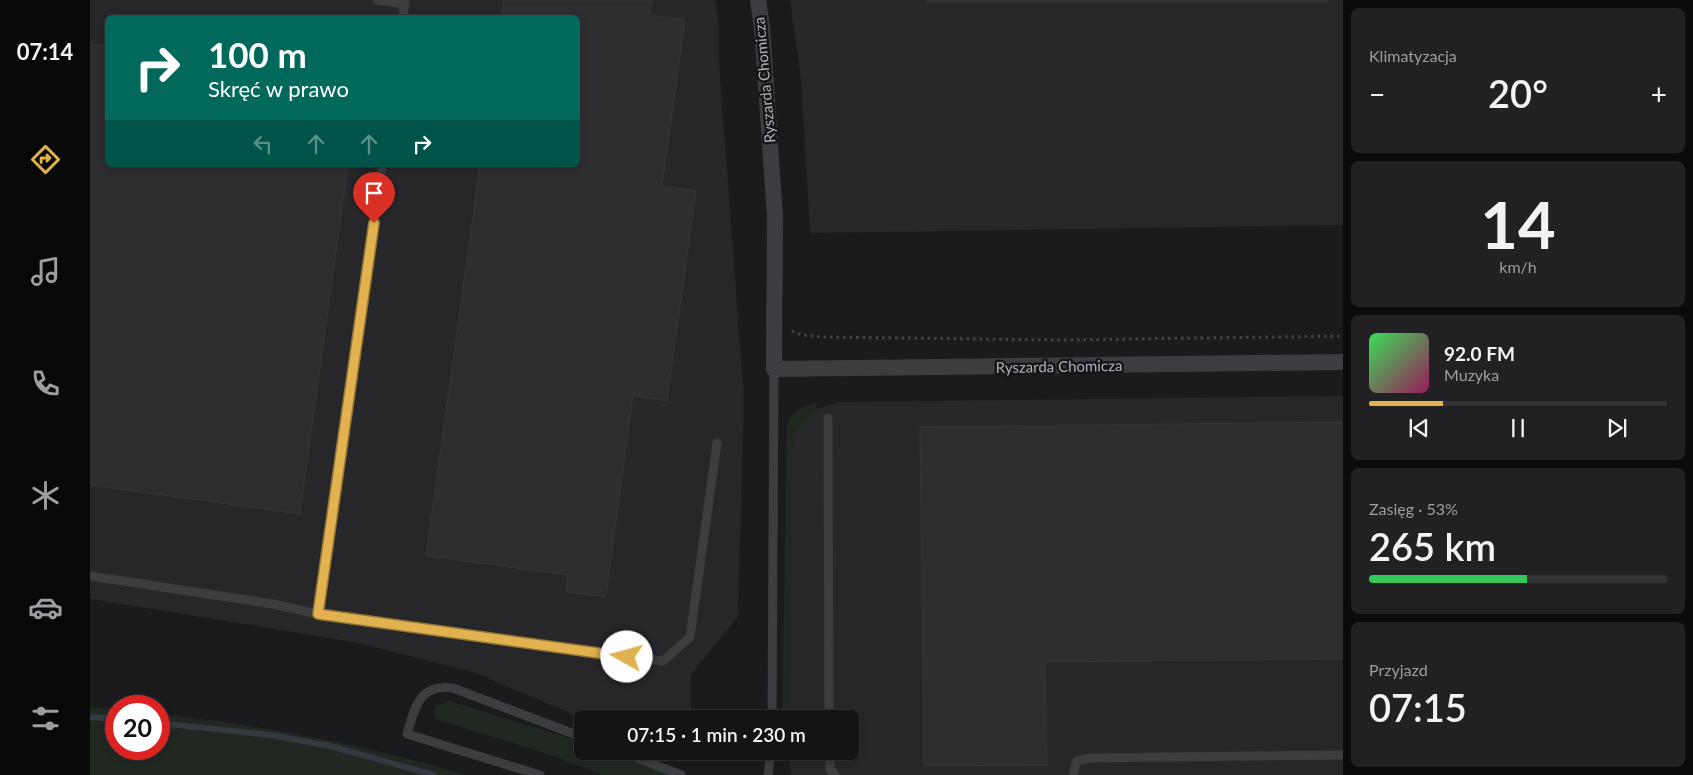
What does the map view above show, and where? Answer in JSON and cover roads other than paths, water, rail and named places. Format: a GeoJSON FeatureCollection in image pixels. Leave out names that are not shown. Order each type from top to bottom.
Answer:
{"type":"FeatureCollection","features":[{"type":"Feature","properties":{"kind":"street","name":"Ryszarda Chomicza"},"geometry":{"type":"LineString","coordinates":[[758,0],[762,28],[775,217],[774,369],[1343,362]]}},
{"type":"Feature","properties":{"kind":"lane"},"geometry":{"type":"LineString","coordinates":[[377,0],[405,2],[403,15]]}},
{"type":"Feature","properties":{"kind":"lane"},"geometry":{"type":"LineString","coordinates":[[318,614],[382,167]]}},
{"type":"Feature","properties":{"kind":"lane","name":"Ryszarda Chomicza"},"geometry":{"type":"LineString","coordinates":[[772,710],[774,369]]}},
{"type":"Feature","properties":{"kind":"lane"},"geometry":{"type":"LineString","coordinates":[[828,418],[830,710]]}},
{"type":"Feature","properties":{"kind":"lane"},"geometry":{"type":"LineString","coordinates":[[90,576],[273,604],[318,614],[662,661],[690,637],[717,443]]}},
{"type":"Feature","properties":{"kind":"lane"},"geometry":{"type":"LineString","coordinates":[[540,775],[407,734],[416,706],[432,688],[442,686],[453,688],[574,734]]}},
{"type":"Feature","properties":{"kind":"lane"},"geometry":{"type":"LineString","coordinates":[[1073,775],[1077,761],[1089,758],[1343,755]]}},
{"type":"Feature","properties":{"kind":"lane"},"geometry":{"type":"LineString","coordinates":[[642,760],[681,775]]}},
{"type":"Feature","properties":{"kind":"lane"},"geometry":{"type":"LineString","coordinates":[[768,775],[770,760]]}},
{"type":"Feature","properties":{"kind":"lane"},"geometry":{"type":"LineString","coordinates":[[830,760],[830,769],[834,775]]}},
{"type":"Feature","properties":{"kind":"waterway"},"geometry":{"type":"LineString","coordinates":[[90,717],[105,718]]}},
{"type":"Feature","properties":{"kind":"waterway"},"geometry":{"type":"LineString","coordinates":[[170,724],[270,735],[330,746],[434,775]]}}]}
